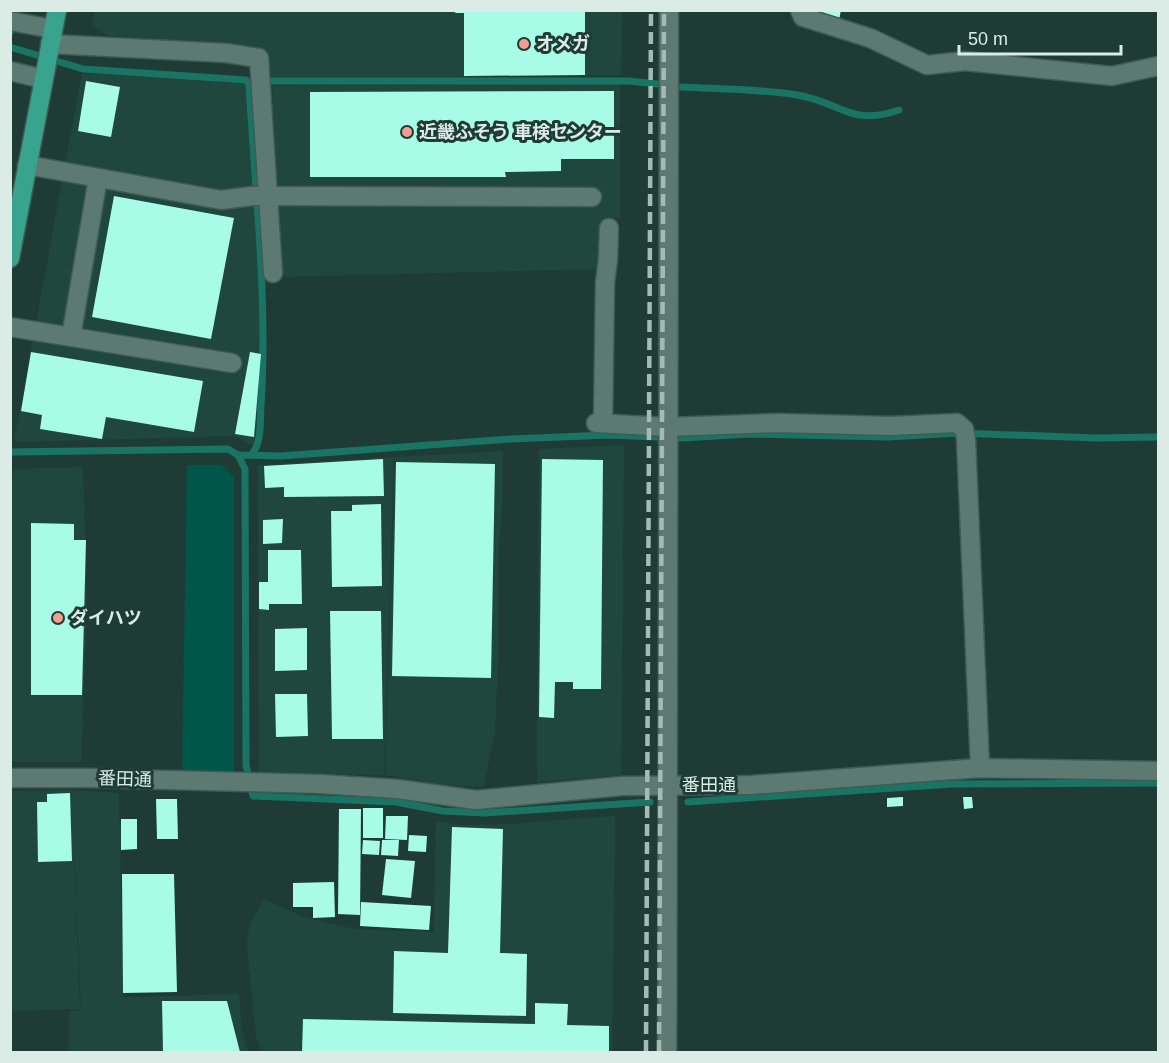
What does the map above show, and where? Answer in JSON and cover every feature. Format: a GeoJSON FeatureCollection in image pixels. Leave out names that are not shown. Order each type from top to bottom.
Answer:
{"type":"FeatureCollection","features":[{"type":"Feature","properties":{"kind":"highway"},"geometry":{"type":"LineString","coordinates":[[10,258],[57,10]]}},
{"type":"Feature","properties":{"kind":"street"},"geometry":{"type":"LineString","coordinates":[[667,1053],[669,10]]}},
{"type":"Feature","properties":{"kind":"street"},"geometry":{"type":"LineString","coordinates":[[800,10],[803,17],[870,38],[927,65],[965,61],[1112,76],[1158,66]]}},
{"type":"Feature","properties":{"kind":"street"},"geometry":{"type":"LineString","coordinates":[[15,22],[52,36],[259,58],[259,196],[273,273]]}},
{"type":"Feature","properties":{"kind":"street"},"geometry":{"type":"LineString","coordinates":[[10,71],[44,74]]}},
{"type":"Feature","properties":{"kind":"street"},"geometry":{"type":"LineString","coordinates":[[27,165],[221,200],[259,196],[592,197]]}},
{"type":"Feature","properties":{"kind":"street"},"geometry":{"type":"LineString","coordinates":[[71,337],[99,178]]}},
{"type":"Feature","properties":{"kind":"street"},"geometry":{"type":"LineString","coordinates":[[609,228],[599,423],[668,434],[779,423],[890,426],[957,423],[965,434],[980,768]]}},
{"type":"Feature","properties":{"kind":"street"},"geometry":{"type":"LineString","coordinates":[[10,327],[232,363]]}},
{"type":"Feature","properties":{"kind":"street","name":"番田通"},"geometry":{"type":"LineString","coordinates":[[10,778],[89,777],[260,782],[398,789],[476,800],[622,786],[751,785],[980,768],[1158,771]]}},
{"type":"Feature","properties":{"kind":"shaded area"},"geometry":{"type":"Polygon","coordinates":[[[95,10],[622,11],[621,75],[270,79],[267,50],[106,35],[92,24],[95,10]]]}},
{"type":"Feature","properties":{"kind":"shaded area"},"geometry":{"type":"Polygon","coordinates":[[[82,73],[247,84],[260,278],[262,363],[256,447],[235,436],[14,442],[82,73]]]}},
{"type":"Feature","properties":{"kind":"shaded area"},"geometry":{"type":"Polygon","coordinates":[[[620,83],[620,218],[603,221],[602,269],[283,277],[272,86],[620,83]]]}},
{"type":"Feature","properties":{"kind":"shaded area"},"geometry":{"type":"Polygon","coordinates":[[[624,445],[621,775],[537,782],[539,449],[624,445]]]}},
{"type":"Feature","properties":{"kind":"shaded area"},"geometry":{"type":"Polygon","coordinates":[[[503,451],[503,491],[498,560],[498,667],[495,732],[483,787],[447,785],[385,775],[395,457],[503,451]]]}},
{"type":"Feature","properties":{"kind":"shaded area"},"geometry":{"type":"Polygon","coordinates":[[[394,457],[384,775],[259,773],[258,465],[394,457]]]}},
{"type":"Feature","properties":{"kind":"shaded area"},"geometry":{"type":"Polygon","coordinates":[[[187,465],[221,465],[234,476],[234,772],[182,772],[187,465]]]}},
{"type":"Feature","properties":{"kind":"shaded area"},"geometry":{"type":"Polygon","coordinates":[[[83,467],[87,602],[81,762],[11,762],[10,485],[14,469],[83,467]]]}},
{"type":"Feature","properties":{"kind":"shaded area"},"geometry":{"type":"Polygon","coordinates":[[[70,790],[119,793],[123,997],[239,994],[242,1030],[248,1052],[69,1052],[69,1011],[81,1010],[72,813],[80,1009],[11,1011],[10,791],[70,790]]]}},
{"type":"Feature","properties":{"kind":"shaded area"},"geometry":{"type":"Polygon","coordinates":[[[615,816],[612,1052],[262,1052],[256,1037],[247,943],[250,924],[264,899],[301,916],[352,929],[434,932],[436,821],[459,825],[508,824],[615,816]]]}},
{"type":"Feature","properties":{"kind":"building","name":"オメガ"},"geometry":{"type":"Polygon","coordinates":[[[451,10],[585,10],[585,75],[464,76],[464,13],[451,10]]]}},
{"type":"Feature","properties":{"kind":"building"},"geometry":{"type":"Polygon","coordinates":[[[811,10],[841,10],[839,20],[811,10]]]}},
{"type":"Feature","properties":{"kind":"building"},"geometry":{"type":"Polygon","coordinates":[[[86,81],[120,87],[111,137],[78,131],[86,81]]]}},
{"type":"Feature","properties":{"kind":"building","name":"近畿ふそう 車検センター"},"geometry":{"type":"Polygon","coordinates":[[[614,91],[614,159],[561,159],[561,171],[505,172],[506,177],[310,177],[310,92],[614,91]]]}},
{"type":"Feature","properties":{"kind":"building"},"geometry":{"type":"Polygon","coordinates":[[[114,196],[234,218],[211,339],[92,317],[114,196]]]}},
{"type":"Feature","properties":{"kind":"building"},"geometry":{"type":"Polygon","coordinates":[[[31,352],[203,381],[194,432],[106,417],[102,439],[40,429],[42,415],[21,411],[31,352]]]}},
{"type":"Feature","properties":{"kind":"building"},"geometry":{"type":"Polygon","coordinates":[[[250,352],[261,354],[254,437],[235,434],[250,352]]]}},
{"type":"Feature","properties":{"kind":"building"},"geometry":{"type":"Polygon","coordinates":[[[383,459],[384,496],[284,497],[284,487],[265,488],[264,466],[383,459]]]}},
{"type":"Feature","properties":{"kind":"building"},"geometry":{"type":"Polygon","coordinates":[[[542,459],[603,460],[601,689],[573,689],[573,682],[555,682],[554,718],[539,717],[542,459]]]}},
{"type":"Feature","properties":{"kind":"building"},"geometry":{"type":"Polygon","coordinates":[[[396,462],[495,464],[491,678],[392,676],[396,462]]]}},
{"type":"Feature","properties":{"kind":"building"},"geometry":{"type":"Polygon","coordinates":[[[381,504],[382,586],[332,587],[331,511],[352,511],[352,505],[381,504]]]}},
{"type":"Feature","properties":{"kind":"building"},"geometry":{"type":"Polygon","coordinates":[[[283,519],[282,543],[263,544],[263,520],[283,519]]]}},
{"type":"Feature","properties":{"kind":"building","name":"ダイハツ"},"geometry":{"type":"Polygon","coordinates":[[[31,523],[74,524],[74,540],[86,540],[82,695],[31,695],[31,523]]]}},
{"type":"Feature","properties":{"kind":"building"},"geometry":{"type":"Polygon","coordinates":[[[268,550],[301,550],[302,604],[269,604],[269,610],[259,609],[259,582],[268,582],[268,550]]]}},
{"type":"Feature","properties":{"kind":"building"},"geometry":{"type":"Polygon","coordinates":[[[330,611],[381,611],[383,739],[332,739],[330,611]]]}},
{"type":"Feature","properties":{"kind":"building"},"geometry":{"type":"Polygon","coordinates":[[[307,628],[307,670],[275,671],[275,629],[307,628]]]}},
{"type":"Feature","properties":{"kind":"building"},"geometry":{"type":"Polygon","coordinates":[[[275,694],[307,694],[308,736],[276,737],[275,694]]]}},
{"type":"Feature","properties":{"kind":"building"},"geometry":{"type":"Polygon","coordinates":[[[70,793],[72,861],[38,862],[37,802],[47,802],[47,794],[70,793]]]}},
{"type":"Feature","properties":{"kind":"building"},"geometry":{"type":"Polygon","coordinates":[[[903,797],[903,806],[887,807],[887,798],[903,797]]]}},
{"type":"Feature","properties":{"kind":"building"},"geometry":{"type":"Polygon","coordinates":[[[963,797],[972,797],[973,808],[964,809],[963,797]]]}},
{"type":"Feature","properties":{"kind":"building"},"geometry":{"type":"Polygon","coordinates":[[[156,799],[177,799],[178,839],[157,839],[156,799]]]}},
{"type":"Feature","properties":{"kind":"building"},"geometry":{"type":"Polygon","coordinates":[[[363,808],[383,808],[383,838],[363,838],[363,808]]]}},
{"type":"Feature","properties":{"kind":"building"},"geometry":{"type":"Polygon","coordinates":[[[339,809],[361,809],[360,915],[338,914],[339,809]]]}},
{"type":"Feature","properties":{"kind":"building"},"geometry":{"type":"Polygon","coordinates":[[[386,816],[408,816],[407,840],[385,839],[386,816]]]}},
{"type":"Feature","properties":{"kind":"building"},"geometry":{"type":"Polygon","coordinates":[[[121,819],[137,819],[137,849],[121,850],[121,819]]]}},
{"type":"Feature","properties":{"kind":"building"},"geometry":{"type":"Polygon","coordinates":[[[452,827],[503,829],[500,953],[527,954],[526,1016],[393,1013],[394,951],[448,953],[452,827]]]}},
{"type":"Feature","properties":{"kind":"building"},"geometry":{"type":"Polygon","coordinates":[[[409,835],[427,836],[426,852],[408,851],[409,835]]]}},
{"type":"Feature","properties":{"kind":"building"},"geometry":{"type":"Polygon","coordinates":[[[363,840],[380,841],[379,855],[362,854],[363,840]]]}},
{"type":"Feature","properties":{"kind":"building"},"geometry":{"type":"Polygon","coordinates":[[[382,840],[399,840],[398,856],[381,855],[382,840]]]}},
{"type":"Feature","properties":{"kind":"building"},"geometry":{"type":"Polygon","coordinates":[[[386,859],[415,861],[411,898],[382,895],[386,859]]]}},
{"type":"Feature","properties":{"kind":"building"},"geometry":{"type":"Polygon","coordinates":[[[122,874],[174,874],[177,992],[123,993],[122,874]]]}},
{"type":"Feature","properties":{"kind":"building"},"geometry":{"type":"Polygon","coordinates":[[[334,882],[335,917],[313,918],[313,907],[293,907],[293,883],[334,882]]]}},
{"type":"Feature","properties":{"kind":"building"},"geometry":{"type":"Polygon","coordinates":[[[361,902],[431,906],[429,930],[360,926],[361,902]]]}},
{"type":"Feature","properties":{"kind":"building"},"geometry":{"type":"Polygon","coordinates":[[[162,1001],[227,1001],[240,1052],[163,1052],[162,1001]]]}},
{"type":"Feature","properties":{"kind":"building"},"geometry":{"type":"Polygon","coordinates":[[[535,1003],[568,1004],[567,1025],[609,1026],[609,1052],[302,1052],[303,1019],[535,1024],[535,1003]]]}},
{"type":"Feature","properties":{"kind":"waterway"},"geometry":{"type":"LineString","coordinates":[[10,32],[14,10]]}},
{"type":"Feature","properties":{"kind":"waterway"},"geometry":{"type":"LineString","coordinates":[[10,47],[83,69],[246,80],[249,84],[263,326],[260,431],[252,454]]}},
{"type":"Feature","properties":{"kind":"waterway"},"geometry":{"type":"LineString","coordinates":[[270,81],[629,81],[657,84]]}},
{"type":"Feature","properties":{"kind":"waterway"},"geometry":{"type":"LineString","coordinates":[[682,87],[754,90],[797,95],[812,98],[857,115],[883,115],[899,110]]}},
{"type":"Feature","properties":{"kind":"waterway"},"geometry":{"type":"LineString","coordinates":[[238,455],[281,456],[511,439],[609,435],[682,438],[749,434],[887,437],[959,433],[1095,438],[1158,437]]}},
{"type":"Feature","properties":{"kind":"waterway"},"geometry":{"type":"LineString","coordinates":[[10,452],[228,449],[238,455],[245,469],[246,765],[253,796],[396,802],[443,811],[484,813],[650,802]]}},
{"type":"Feature","properties":{"kind":"waterway"},"geometry":{"type":"LineString","coordinates":[[688,802],[952,784],[1158,783]]}},
{"type":"Feature","properties":{"kind":"railway"},"geometry":{"type":"LineString","coordinates":[[646,1052],[651,10]]}},
{"type":"Feature","properties":{"kind":"railway"},"geometry":{"type":"LineString","coordinates":[[659,1052],[664,10]]}},
{"type":"Feature","properties":{"kind":"place","name":"オメガ"},"geometry":{"type":"Point","coordinates":[524,44]}},
{"type":"Feature","properties":{"kind":"place","name":"近畿ふそう 車検センター"},"geometry":{"type":"Point","coordinates":[407,132]}},
{"type":"Feature","properties":{"kind":"place","name":"ダイハツ"},"geometry":{"type":"Point","coordinates":[58,618]}}]}
